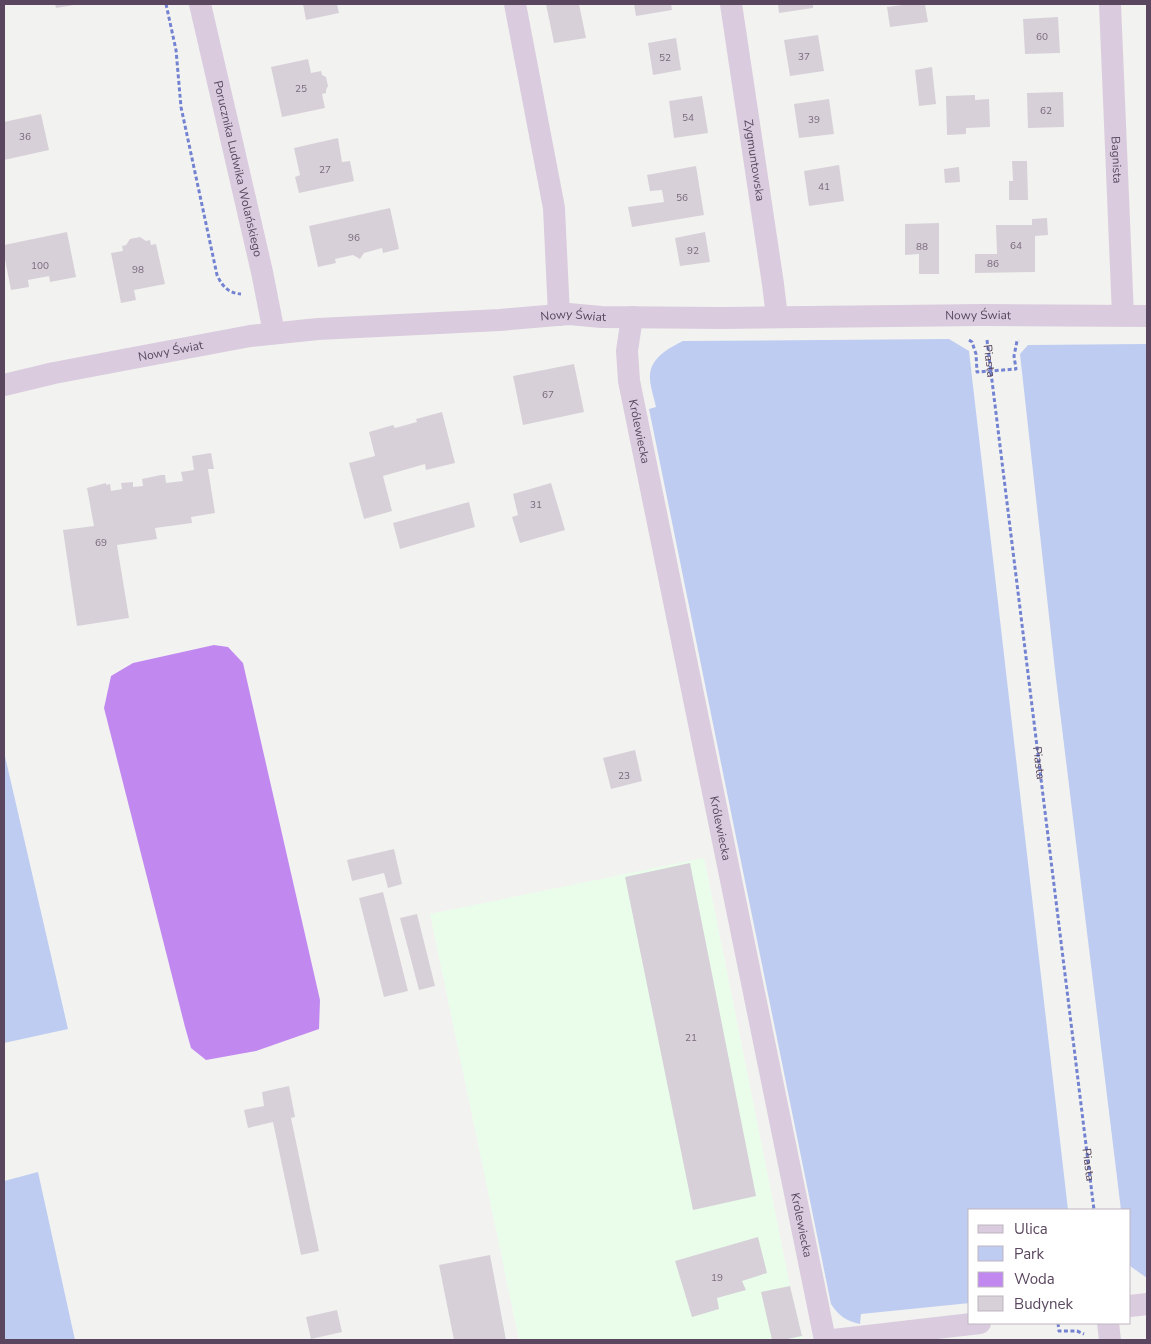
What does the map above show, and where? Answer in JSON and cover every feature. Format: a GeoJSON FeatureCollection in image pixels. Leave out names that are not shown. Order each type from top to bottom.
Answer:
{"type":"FeatureCollection","features":[{"type":"Feature","properties":{"kind":"street","name":"Porucznika Ludwika Wolańskiego"},"geometry":{"type":"LineString","coordinates":[[200,4],[274,333]]}},
{"type":"Feature","properties":{"kind":"street"},"geometry":{"type":"LineString","coordinates":[[514,4],[554,208],[559,315]]}},
{"type":"Feature","properties":{"kind":"street","name":"Zygmuntowska"},"geometry":{"type":"LineString","coordinates":[[731,4],[772,275],[776,317]]}},
{"type":"Feature","properties":{"kind":"street","name":"Bagnista"},"geometry":{"type":"LineString","coordinates":[[1110,4],[1123,316]]}},
{"type":"Feature","properties":{"kind":"street","name":"Nowy Świat"},"geometry":{"type":"LineString","coordinates":[[4,385],[54,373],[274,333],[318,329],[500,320],[559,315],[721,318],[984,315],[1147,316]]}},
{"type":"Feature","properties":{"kind":"street","name":"Królewiecka"},"geometry":{"type":"LineString","coordinates":[[632,317],[627,351],[629,381],[825,1340]]}},
{"type":"Feature","properties":{"kind":"street"},"geometry":{"type":"LineString","coordinates":[[1131,1306],[1147,1304]]}},
{"type":"Feature","properties":{"kind":"street"},"geometry":{"type":"LineString","coordinates":[[833,1340],[971,1324]]}},
{"type":"Feature","properties":{"kind":"street"},"geometry":{"type":"LineString","coordinates":[[1108,1324],[1110,1340]]}},
{"type":"Feature","properties":{"kind":"path"},"geometry":{"type":"LineString","coordinates":[[166,4],[176,50],[181,107],[217,275],[221,284],[233,293],[248,293],[265,289]]}},
{"type":"Feature","properties":{"kind":"path","name":"Piasta"},"geometry":{"type":"LineString","coordinates":[[984,315],[1094,1209]]}},
{"type":"Feature","properties":{"kind":"path"},"geometry":{"type":"LineString","coordinates":[[965,338],[972,342],[976,354],[977,372],[1016,369],[1014,356],[1017,341],[1023,339]]}},
{"type":"Feature","properties":{"kind":"path"},"geometry":{"type":"LineString","coordinates":[[1058,1324],[1059,1330],[1077,1331],[1087,1336]]}},
{"type":"Feature","properties":{"kind":"shaded area"},"geometry":{"type":"Polygon","coordinates":[[[704,858],[790,1286],[803,1340],[519,1340],[430,914],[704,858]]]}},
{"type":"Feature","properties":{"kind":"green space"},"geometry":{"type":"Polygon","coordinates":[[[949,339],[969,351],[1068,1209],[968,1209],[968,1303],[861,1314],[860,1324],[843,1317],[831,1304],[649,409],[656,407],[651,386],[651,368],[667,350],[683,341],[949,339]]]}},
{"type":"Feature","properties":{"kind":"green space"},"geometry":{"type":"Polygon","coordinates":[[[1147,344],[1147,1278],[1131,1267],[1131,1209],[1121,1209],[1056,679],[1020,354],[1028,345],[1147,344]]]}},
{"type":"Feature","properties":{"kind":"green space"},"geometry":{"type":"Polygon","coordinates":[[[4,752],[68,1029],[4,1043],[4,752]]]}},
{"type":"Feature","properties":{"kind":"green space"},"geometry":{"type":"Polygon","coordinates":[[[38,1172],[75,1340],[4,1340],[4,1181],[38,1172]]]}},
{"type":"Feature","properties":{"kind":"water"},"geometry":{"type":"Polygon","coordinates":[[[214,645],[228,647],[243,663],[320,1000],[319,1029],[256,1051],[206,1060],[191,1048],[104,708],[111,676],[133,663],[214,645]]]}},
{"type":"Feature","properties":{"kind":"building"},"geometry":{"type":"Polygon","coordinates":[[[55,4],[74,4],[74,5],[56,8],[55,4]]]}},
{"type":"Feature","properties":{"kind":"building"},"geometry":{"type":"Polygon","coordinates":[[[303,4],[337,4],[339,13],[306,20],[303,4]]]}},
{"type":"Feature","properties":{"kind":"building"},"geometry":{"type":"Polygon","coordinates":[[[546,4],[579,4],[586,38],[554,43],[546,4]]]}},
{"type":"Feature","properties":{"kind":"building"},"geometry":{"type":"Polygon","coordinates":[[[634,4],[671,4],[672,10],[636,16],[634,4]]]}},
{"type":"Feature","properties":{"kind":"building"},"geometry":{"type":"Polygon","coordinates":[[[778,4],[813,4],[813,8],[779,13],[778,4]]]}},
{"type":"Feature","properties":{"kind":"building"},"geometry":{"type":"Polygon","coordinates":[[[925,4],[928,22],[890,27],[887,7],[925,4]]]}},
{"type":"Feature","properties":{"kind":"building"},"geometry":{"type":"Polygon","coordinates":[[[1058,17],[1060,53],[1025,54],[1023,19],[1058,17]]]}},
{"type":"Feature","properties":{"kind":"building"},"geometry":{"type":"Polygon","coordinates":[[[818,35],[824,71],[790,76],[784,40],[818,35]]]}},
{"type":"Feature","properties":{"kind":"building"},"geometry":{"type":"Polygon","coordinates":[[[676,38],[681,70],[653,75],[648,43],[676,38]]]}},
{"type":"Feature","properties":{"kind":"building"},"geometry":{"type":"Polygon","coordinates":[[[308,59],[311,73],[321,71],[322,75],[326,77],[328,86],[326,93],[322,94],[325,108],[282,117],[271,67],[308,59]]]}},
{"type":"Feature","properties":{"kind":"building"},"geometry":{"type":"Polygon","coordinates":[[[932,67],[936,104],[919,106],[915,70],[932,67]]]}},
{"type":"Feature","properties":{"kind":"building"},"geometry":{"type":"Polygon","coordinates":[[[1063,92],[1064,127],[1028,128],[1027,93],[1063,92]]]}},
{"type":"Feature","properties":{"kind":"building"},"geometry":{"type":"Polygon","coordinates":[[[975,95],[975,100],[989,99],[990,127],[966,128],[966,134],[947,135],[946,96],[975,95]]]}},
{"type":"Feature","properties":{"kind":"building"},"geometry":{"type":"Polygon","coordinates":[[[702,96],[708,133],[674,138],[669,101],[702,96]]]}},
{"type":"Feature","properties":{"kind":"building"},"geometry":{"type":"Polygon","coordinates":[[[829,99],[834,134],[799,138],[794,104],[829,99]]]}},
{"type":"Feature","properties":{"kind":"building"},"geometry":{"type":"Polygon","coordinates":[[[41,114],[49,150],[4,160],[4,122],[41,114]]]}},
{"type":"Feature","properties":{"kind":"building"},"geometry":{"type":"Polygon","coordinates":[[[338,138],[342,162],[350,161],[354,181],[299,193],[295,177],[300,175],[294,148],[338,138]]]}},
{"type":"Feature","properties":{"kind":"building"},"geometry":{"type":"Polygon","coordinates":[[[1012,161],[1027,161],[1028,200],[1009,200],[1009,181],[1013,181],[1012,161]]]}},
{"type":"Feature","properties":{"kind":"building"},"geometry":{"type":"Polygon","coordinates":[[[839,165],[844,201],[809,206],[804,171],[839,165]]]}},
{"type":"Feature","properties":{"kind":"building"},"geometry":{"type":"Polygon","coordinates":[[[696,166],[704,215],[632,227],[628,207],[664,202],[662,190],[650,191],[647,175],[696,166]]]}},
{"type":"Feature","properties":{"kind":"building"},"geometry":{"type":"Polygon","coordinates":[[[959,167],[960,182],[945,183],[944,169],[959,167]]]}},
{"type":"Feature","properties":{"kind":"building"},"geometry":{"type":"Polygon","coordinates":[[[390,208],[399,249],[383,253],[382,248],[364,253],[360,259],[353,255],[335,259],[336,263],[318,267],[309,226],[390,208]]]}},
{"type":"Feature","properties":{"kind":"building"},"geometry":{"type":"Polygon","coordinates":[[[1047,218],[1048,235],[1035,236],[1035,272],[975,273],[975,254],[997,254],[996,225],[1032,225],[1032,219],[1047,218]]]}},
{"type":"Feature","properties":{"kind":"building"},"geometry":{"type":"Polygon","coordinates":[[[939,223],[939,274],[919,274],[919,254],[905,255],[905,224],[939,223]]]}},
{"type":"Feature","properties":{"kind":"building"},"geometry":{"type":"Polygon","coordinates":[[[67,232],[76,277],[50,282],[49,276],[28,280],[29,287],[11,290],[4,245],[67,232]]]}},
{"type":"Feature","properties":{"kind":"building"},"geometry":{"type":"Polygon","coordinates":[[[705,232],[710,262],[680,266],[675,238],[705,232]]]}},
{"type":"Feature","properties":{"kind":"building"},"geometry":{"type":"Polygon","coordinates":[[[140,237],[146,241],[150,240],[151,245],[156,244],[165,284],[134,290],[136,300],[121,303],[111,253],[123,251],[122,246],[126,245],[130,239],[140,237]]]}},
{"type":"Feature","properties":{"kind":"building"},"geometry":{"type":"Polygon","coordinates":[[[574,364],[584,412],[523,425],[513,376],[574,364]]]}},
{"type":"Feature","properties":{"kind":"building"},"geometry":{"type":"Polygon","coordinates":[[[442,412],[455,463],[426,470],[425,464],[383,476],[392,511],[364,519],[349,463],[375,456],[369,432],[393,425],[395,428],[417,422],[416,419],[442,412]]]}},
{"type":"Feature","properties":{"kind":"building"},"geometry":{"type":"Polygon","coordinates":[[[211,453],[214,469],[208,469],[215,513],[191,517],[192,523],[155,528],[157,539],[117,545],[129,618],[77,626],[63,530],[94,526],[87,488],[106,483],[106,485],[110,484],[111,491],[122,489],[121,483],[133,482],[133,487],[143,486],[142,479],[161,475],[165,475],[166,483],[183,481],[181,472],[194,470],[192,456],[211,453]]]}},
{"type":"Feature","properties":{"kind":"building"},"geometry":{"type":"Polygon","coordinates":[[[551,483],[565,530],[520,543],[512,517],[518,515],[513,494],[551,483]]]}},
{"type":"Feature","properties":{"kind":"building"},"geometry":{"type":"Polygon","coordinates":[[[469,502],[475,527],[400,549],[393,523],[469,502]]]}},
{"type":"Feature","properties":{"kind":"building"},"geometry":{"type":"Polygon","coordinates":[[[635,750],[642,781],[611,789],[603,758],[635,750]]]}},
{"type":"Feature","properties":{"kind":"building"},"geometry":{"type":"Polygon","coordinates":[[[394,849],[402,884],[388,888],[384,873],[352,881],[347,860],[394,849]]]}},
{"type":"Feature","properties":{"kind":"building"},"geometry":{"type":"Polygon","coordinates":[[[690,863],[756,1196],[693,1210],[625,877],[690,863]]]}},
{"type":"Feature","properties":{"kind":"building"},"geometry":{"type":"Polygon","coordinates":[[[383,892],[408,991],[384,997],[359,898],[383,892]]]}},
{"type":"Feature","properties":{"kind":"building"},"geometry":{"type":"Polygon","coordinates":[[[417,914],[435,986],[419,990],[400,918],[417,914]]]}},
{"type":"Feature","properties":{"kind":"building"},"geometry":{"type":"Polygon","coordinates":[[[289,1086],[295,1117],[291,1118],[319,1251],[301,1255],[273,1122],[248,1128],[244,1110],[264,1106],[262,1092],[289,1086]]]}},
{"type":"Feature","properties":{"kind":"building"},"geometry":{"type":"Polygon","coordinates":[[[758,1237],[767,1273],[742,1281],[746,1290],[717,1298],[719,1309],[692,1317],[675,1261],[758,1237]]]}},
{"type":"Feature","properties":{"kind":"building"},"geometry":{"type":"Polygon","coordinates":[[[490,1255],[506,1340],[454,1340],[439,1265],[490,1255]]]}},
{"type":"Feature","properties":{"kind":"building"},"geometry":{"type":"Polygon","coordinates":[[[790,1286],[802,1336],[772,1340],[761,1292],[790,1286]]]}},
{"type":"Feature","properties":{"kind":"building"},"geometry":{"type":"Polygon","coordinates":[[[337,1310],[342,1332],[311,1339],[306,1317],[337,1310]]]}}]}
